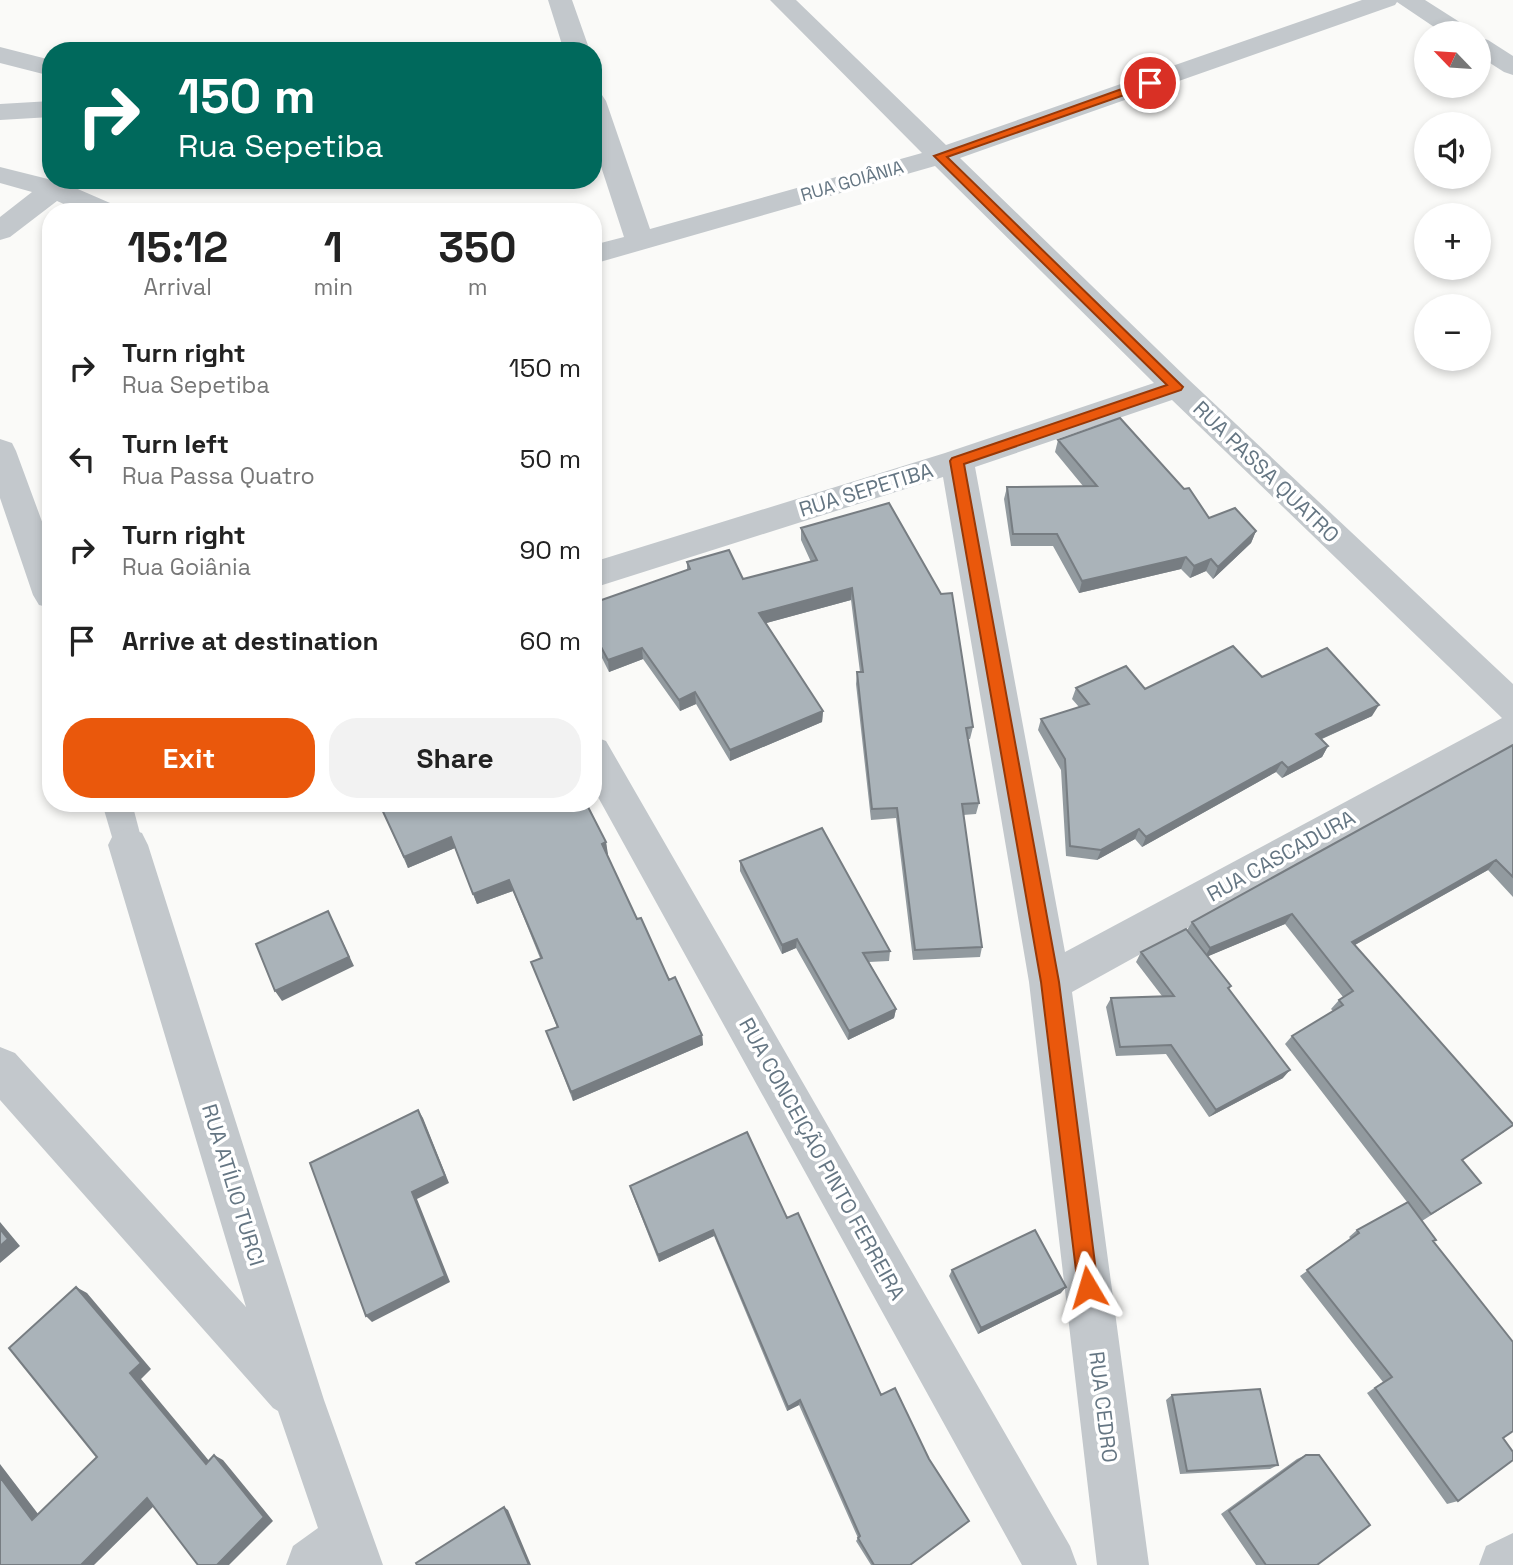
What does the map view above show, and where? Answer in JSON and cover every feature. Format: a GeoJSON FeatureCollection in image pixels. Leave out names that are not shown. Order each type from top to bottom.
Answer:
{"type":"FeatureCollection","features":[{"type":"Feature","properties":{"kind":"street"},"geometry":{"type":"LineString","coordinates":[[560,0],[574,42]]}},
{"type":"Feature","properties":{"kind":"street","name":"RUA PASSA QUATRO"},"geometry":{"type":"LineString","coordinates":[[782,0],[1177,387],[1513,707]]}},
{"type":"Feature","properties":{"kind":"street","name":"RUA GOIÂNIA"},"geometry":{"type":"LineString","coordinates":[[602,253],[940,156],[1386,0]]}},
{"type":"Feature","properties":{"kind":"street"},"geometry":{"type":"LineString","coordinates":[[1408,0],[1441,21]]}},
{"type":"Feature","properties":{"kind":"street"},"geometry":{"type":"LineString","coordinates":[[1491,53],[1513,67]]}},
{"type":"Feature","properties":{"kind":"street"},"geometry":{"type":"LineString","coordinates":[[0,55],[42,66]]}},
{"type":"Feature","properties":{"kind":"street"},"geometry":{"type":"LineString","coordinates":[[0,112],[42,110]]}},
{"type":"Feature","properties":{"kind":"street"},"geometry":{"type":"LineString","coordinates":[[602,128],[640,243]]}},
{"type":"Feature","properties":{"kind":"street"},"geometry":{"type":"LineString","coordinates":[[0,175],[42,186]]}},
{"type":"Feature","properties":{"kind":"street"},"geometry":{"type":"LineString","coordinates":[[0,232],[54,189],[86,203]]}},
{"type":"Feature","properties":{"kind":"street","name":"RUA SEPETIBA"},"geometry":{"type":"LineString","coordinates":[[602,572],[957,461],[1177,387]]}},
{"type":"Feature","properties":{"kind":"street"},"geometry":{"type":"LineString","coordinates":[[0,451],[42,570]]}},
{"type":"Feature","properties":{"kind":"street","name":"RUA CEDRO"},"geometry":{"type":"LineString","coordinates":[[957,461],[1050,982],[1123,1565]]}},
{"type":"Feature","properties":{"kind":"street","name":"RUA CASCADURA"},"geometry":{"type":"LineString","coordinates":[[1050,982],[1513,730]]}},
{"type":"Feature","properties":{"kind":"street","name":"RUA CONCEIÇÃO PINTO FERREIRA"},"geometry":{"type":"LineString","coordinates":[[602,768],[1051,1565]]}},
{"type":"Feature","properties":{"kind":"street","name":"RUA ATÍLIO TURCI"},"geometry":{"type":"LineString","coordinates":[[123,824],[299,1400],[339,1556]]}},
{"type":"Feature","properties":{"kind":"street"},"geometry":{"type":"LineString","coordinates":[[0,1068],[299,1400]]}},
{"type":"Feature","properties":{"kind":"street"},"geometry":{"type":"LineString","coordinates":[[1506,1565],[1513,1559]]}},
{"type":"Feature","properties":{"kind":"building"},"geometry":{"type":"Polygon","coordinates":[[[1120,418],[1184,489],[1189,488],[1209,518],[1235,508],[1256,531],[1218,567],[1211,559],[1194,566],[1186,557],[1082,581],[1057,534],[1013,534],[1007,487],[1097,486],[1058,440],[1120,418]]]}},
{"type":"Feature","properties":{"kind":"building"},"geometry":{"type":"Polygon","coordinates":[[[889,503],[941,594],[952,593],[973,727],[966,728],[979,803],[962,804],[982,947],[915,950],[897,808],[872,809],[857,672],[863,672],[852,588],[759,613],[823,711],[730,750],[695,692],[679,700],[642,648],[608,660],[602,649],[602,600],[690,569],[687,562],[729,550],[743,579],[817,560],[801,528],[889,503]]]}},
{"type":"Feature","properties":{"kind":"building"},"geometry":{"type":"Polygon","coordinates":[[[1233,646],[1262,677],[1327,648],[1379,705],[1316,734],[1328,746],[1288,768],[1282,762],[1146,837],[1139,829],[1101,850],[1070,846],[1065,759],[1041,719],[1089,704],[1076,688],[1126,666],[1145,689],[1233,646]]]}},
{"type":"Feature","properties":{"kind":"building"},"geometry":{"type":"Polygon","coordinates":[[[1513,745],[1513,877],[1496,860],[1352,942],[1513,1124],[1462,1160],[1481,1183],[1431,1214],[1292,1036],[1343,1005],[1339,1000],[1353,991],[1292,914],[1210,948],[1192,922],[1513,745]]]}},
{"type":"Feature","properties":{"kind":"building"},"geometry":{"type":"Polygon","coordinates":[[[383,812],[591,812],[606,842],[602,844],[637,919],[641,918],[669,980],[675,977],[702,1035],[571,1092],[546,1031],[558,1027],[531,962],[542,958],[509,880],[473,894],[451,837],[404,857],[383,812]]]}},
{"type":"Feature","properties":{"kind":"building"},"geometry":{"type":"Polygon","coordinates":[[[822,828],[890,951],[863,953],[896,1009],[849,1031],[797,939],[782,945],[740,861],[822,828]]]}},
{"type":"Feature","properties":{"kind":"building"},"geometry":{"type":"Polygon","coordinates":[[[328,911],[349,957],[275,991],[256,944],[328,911]]]}},
{"type":"Feature","properties":{"kind":"building"},"geometry":{"type":"Polygon","coordinates":[[[1186,929],[1231,986],[1228,988],[1290,1070],[1216,1110],[1171,1045],[1120,1047],[1111,998],[1174,996],[1141,952],[1186,929]]]}},
{"type":"Feature","properties":{"kind":"building"},"geometry":{"type":"Polygon","coordinates":[[[418,1110],[445,1176],[412,1192],[445,1276],[366,1316],[310,1163],[418,1110]]]}},
{"type":"Feature","properties":{"kind":"building"},"geometry":{"type":"Polygon","coordinates":[[[747,1132],[787,1218],[798,1213],[881,1395],[895,1388],[929,1459],[969,1521],[910,1565],[874,1565],[858,1538],[860,1536],[800,1400],[788,1407],[713,1230],[658,1255],[630,1186],[747,1132]]]}},
{"type":"Feature","properties":{"kind":"building"},"geometry":{"type":"Polygon","coordinates":[[[1408,1202],[1436,1240],[1433,1241],[1513,1342],[1513,1431],[1503,1438],[1513,1452],[1513,1460],[1458,1501],[1375,1388],[1392,1377],[1307,1270],[1359,1233],[1357,1230],[1408,1202]]]}},
{"type":"Feature","properties":{"kind":"building"},"geometry":{"type":"Polygon","coordinates":[[[0,1229],[8,1239],[0,1246],[0,1229]]]}},
{"type":"Feature","properties":{"kind":"building"},"geometry":{"type":"Polygon","coordinates":[[[1035,1230],[1066,1287],[981,1328],[952,1270],[1035,1230]]]}},
{"type":"Feature","properties":{"kind":"building"},"geometry":{"type":"Polygon","coordinates":[[[76,1287],[141,1363],[130,1373],[206,1464],[214,1455],[264,1517],[217,1565],[198,1565],[147,1498],[81,1565],[0,1565],[0,1477],[32,1520],[97,1457],[9,1348],[76,1287]]]}},
{"type":"Feature","properties":{"kind":"building"},"geometry":{"type":"Polygon","coordinates":[[[1260,1389],[1278,1465],[1187,1471],[1172,1395],[1260,1389]]]}},
{"type":"Feature","properties":{"kind":"building"},"geometry":{"type":"Polygon","coordinates":[[[1306,1455],[1319,1455],[1370,1525],[1317,1565],[1266,1565],[1229,1511],[1306,1455]]]}},
{"type":"Feature","properties":{"kind":"building"},"geometry":{"type":"Polygon","coordinates":[[[504,1507],[529,1565],[417,1565],[416,1563],[504,1507]]]}},
{"type":"Feature","properties":{"kind":"route"},"geometry":{"type":"LineString","coordinates":[[1088,1287],[1050,982],[957,461],[1177,387],[940,156],[1150,83]]}}]}
